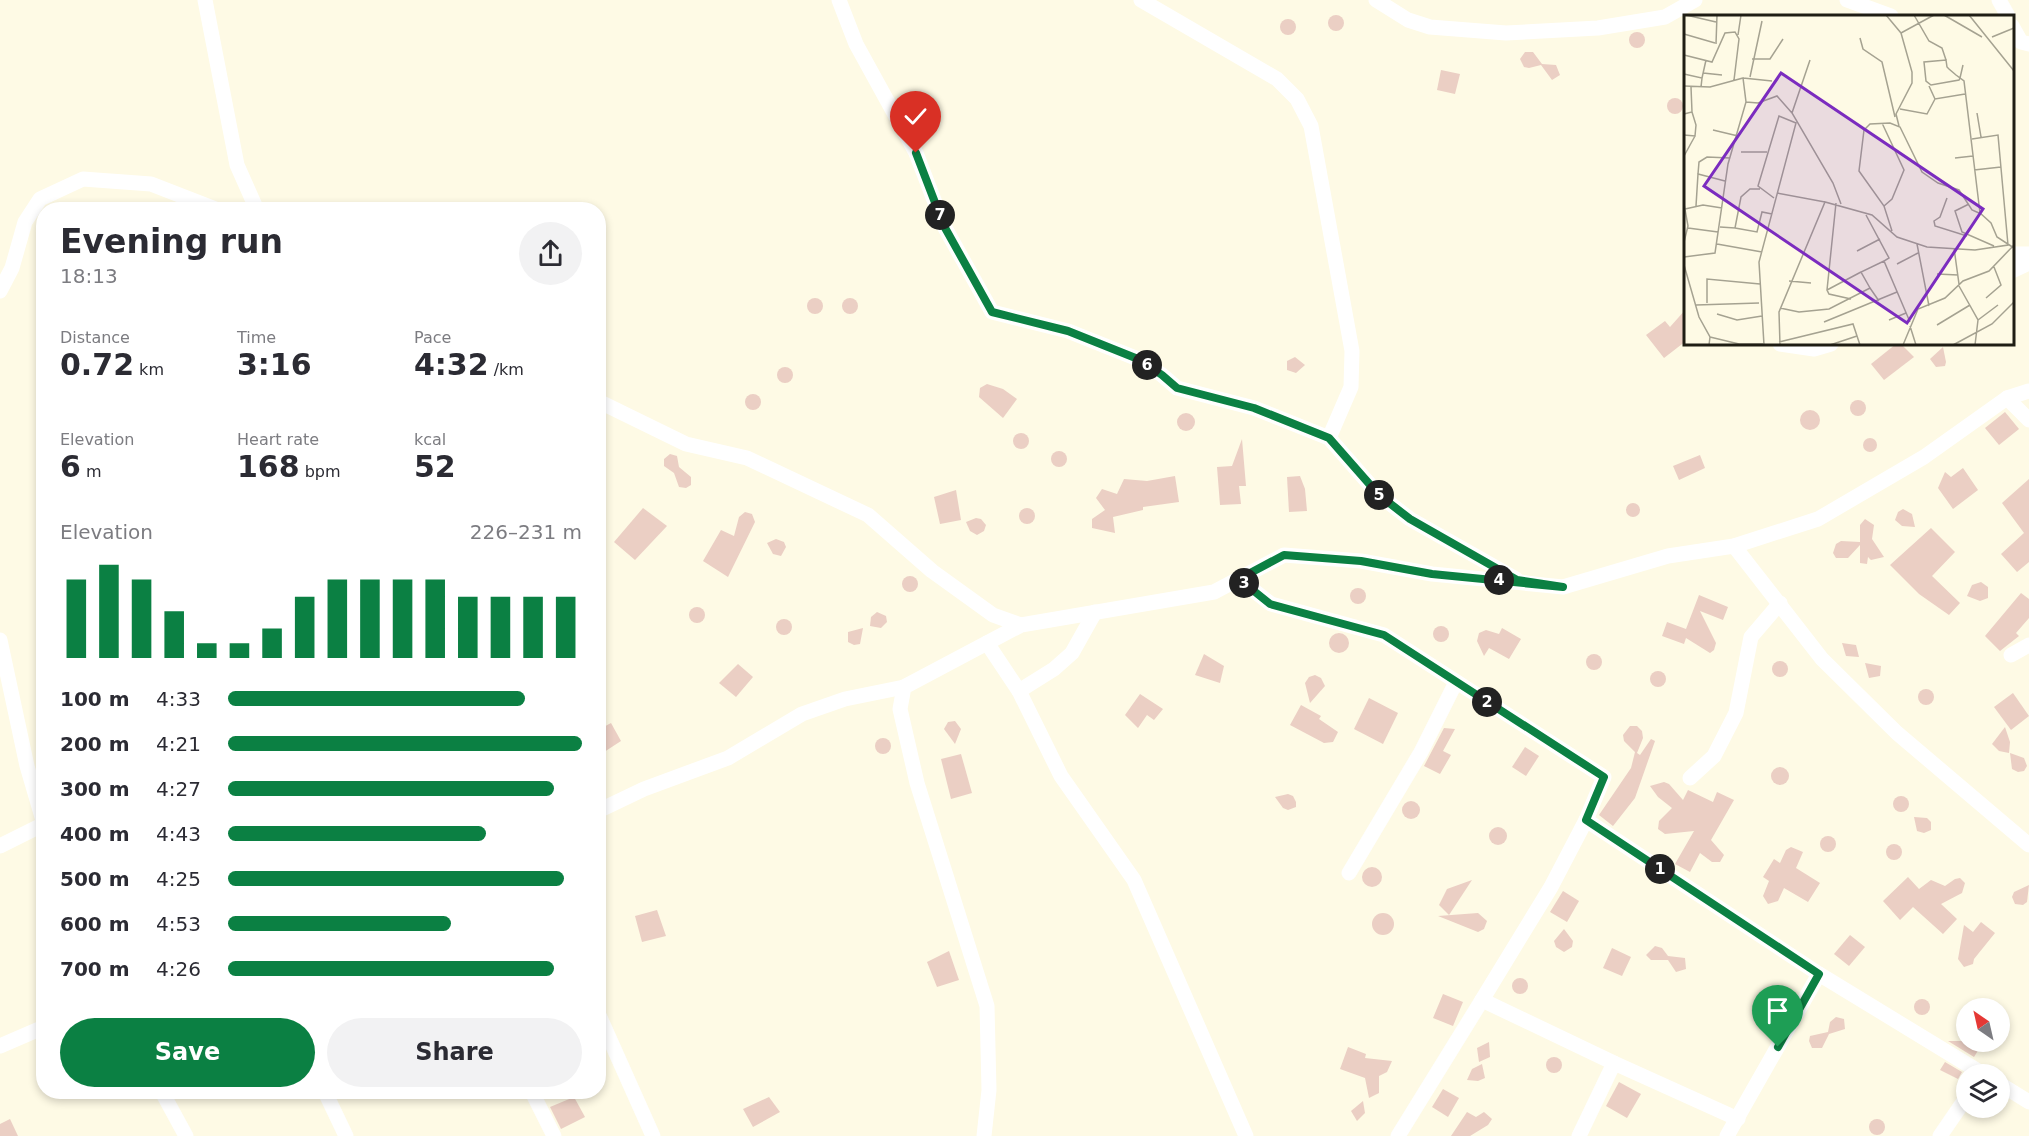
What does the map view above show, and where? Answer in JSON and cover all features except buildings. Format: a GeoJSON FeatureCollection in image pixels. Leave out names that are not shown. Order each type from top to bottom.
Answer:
{"type":"FeatureCollection","features":[{"type":"Feature","properties":{"kind":"street"},"geometry":{"type":"LineString","coordinates":[[205,0],[237,165],[253,202]]}},
{"type":"Feature","properties":{"kind":"street"},"geometry":{"type":"LineString","coordinates":[[839,0],[856,44],[916,153],[944,226],[992,312],[1068,331],[1138,359],[1177,388],[1254,408],[1329,438],[1379,495],[1419,524],[1517,580],[1563,587]]}},
{"type":"Feature","properties":{"kind":"street"},"geometry":{"type":"LineString","coordinates":[[1141,0],[1277,80],[1297,99],[1311,126],[1352,351],[1351,387],[1329,438]]}},
{"type":"Feature","properties":{"kind":"street"},"geometry":{"type":"LineString","coordinates":[[1376,0],[1408,20],[1430,27],[1506,33],[1598,28],[1665,18],[1695,0]]}},
{"type":"Feature","properties":{"kind":"street"},"geometry":{"type":"LineString","coordinates":[[1847,0],[1889,15]]}},
{"type":"Feature","properties":{"kind":"street"},"geometry":{"type":"LineString","coordinates":[[1999,0],[2007,15]]}},
{"type":"Feature","properties":{"kind":"street"},"geometry":{"type":"LineString","coordinates":[[2014,28],[2021,44]]}},
{"type":"Feature","properties":{"kind":"street"},"geometry":{"type":"LineString","coordinates":[[39,202],[83,178],[151,184],[197,202]]}},
{"type":"Feature","properties":{"kind":"street"},"geometry":{"type":"LineString","coordinates":[[0,291],[12,268],[25,222],[36,206]]}},
{"type":"Feature","properties":{"kind":"street"},"geometry":{"type":"LineString","coordinates":[[2014,270],[2029,263]]}},
{"type":"Feature","properties":{"kind":"street"},"geometry":{"type":"LineString","coordinates":[[1787,345],[1814,349],[1828,345]]}},
{"type":"Feature","properties":{"kind":"street"},"geometry":{"type":"LineString","coordinates":[[606,807],[644,789],[728,758],[802,714],[845,699],[904,687],[1022,625],[1214,592],[1284,555],[1361,561],[1432,574],[1563,587],[1668,556],[1734,546],[1818,519],[1924,458],[2007,398],[2029,392]]}},
{"type":"Feature","properties":{"kind":"street"},"geometry":{"type":"LineString","coordinates":[[2007,398],[2029,420]]}},
{"type":"Feature","properties":{"kind":"street"},"geometry":{"type":"LineString","coordinates":[[606,405],[686,444],[747,458],[868,515],[932,571],[993,615],[1022,625]]}},
{"type":"Feature","properties":{"kind":"street"},"geometry":{"type":"LineString","coordinates":[[1734,546],[1822,659],[1883,720],[2029,845]]}},
{"type":"Feature","properties":{"kind":"street"},"geometry":{"type":"LineString","coordinates":[[1239,579],[1270,604],[1384,635],[1604,777],[1586,820],[1551,887],[1398,1136]]}},
{"type":"Feature","properties":{"kind":"street"},"geometry":{"type":"LineString","coordinates":[[1690,778],[1713,756],[1736,713],[1751,637],[1780,603]]}},
{"type":"Feature","properties":{"kind":"street"},"geometry":{"type":"LineString","coordinates":[[1019,691],[1054,669],[1072,653],[1095,612]]}},
{"type":"Feature","properties":{"kind":"street"},"geometry":{"type":"LineString","coordinates":[[0,640],[27,766],[36,797]]}},
{"type":"Feature","properties":{"kind":"street"},"geometry":{"type":"LineString","coordinates":[[987,643],[1019,691],[1061,776],[1134,880],[1246,1136]]}},
{"type":"Feature","properties":{"kind":"street"},"geometry":{"type":"LineString","coordinates":[[2011,655],[2029,645]]}},
{"type":"Feature","properties":{"kind":"street"},"geometry":{"type":"LineString","coordinates":[[1349,873],[1421,752],[1456,681]]}},
{"type":"Feature","properties":{"kind":"street"},"geometry":{"type":"LineString","coordinates":[[904,687],[900,709],[916,783],[987,1006],[989,1090],[984,1136]]}},
{"type":"Feature","properties":{"kind":"street"},"geometry":{"type":"LineString","coordinates":[[1586,820],[1819,974],[1967,1064]]}},
{"type":"Feature","properties":{"kind":"street"},"geometry":{"type":"LineString","coordinates":[[0,846],[36,828]]}},
{"type":"Feature","properties":{"kind":"street"},"geometry":{"type":"LineString","coordinates":[[1726,1136],[1738,1119],[1819,974]]}},
{"type":"Feature","properties":{"kind":"street"},"geometry":{"type":"LineString","coordinates":[[1482,1000],[1738,1119]]}},
{"type":"Feature","properties":{"kind":"street"},"geometry":{"type":"LineString","coordinates":[[0,1046],[36,1031]]}},
{"type":"Feature","properties":{"kind":"street"},"geometry":{"type":"LineString","coordinates":[[606,1031],[653,1136]]}},
{"type":"Feature","properties":{"kind":"street"},"geometry":{"type":"LineString","coordinates":[[1579,1136],[1614,1063]]}},
{"type":"Feature","properties":{"kind":"street"},"geometry":{"type":"LineString","coordinates":[[2010,1090],[2029,1102]]}},
{"type":"Feature","properties":{"kind":"street"},"geometry":{"type":"LineString","coordinates":[[166,1099],[186,1136]]}},
{"type":"Feature","properties":{"kind":"street"},"geometry":{"type":"LineString","coordinates":[[328,1099],[346,1136]]}},
{"type":"Feature","properties":{"kind":"street"},"geometry":{"type":"LineString","coordinates":[[536,1099],[554,1136]]}},
{"type":"Feature","properties":{"kind":"street"},"geometry":{"type":"LineString","coordinates":[[1940,1136],[1956,1113]]}},
{"type":"Feature","properties":{"kind":"route"},"geometry":{"type":"LineString","coordinates":[[916,153],[944,226],[983,300],[992,312],[1068,331],[1138,359],[1177,388],[1254,408],[1329,438],[1379,495],[1396,505],[1410,519],[1469,555],[1517,580],[1563,587],[1432,574],[1361,561],[1284,555],[1239,579],[1270,604],[1384,635],[1604,777],[1586,820],[1819,974],[1778,1047]]}}]}
